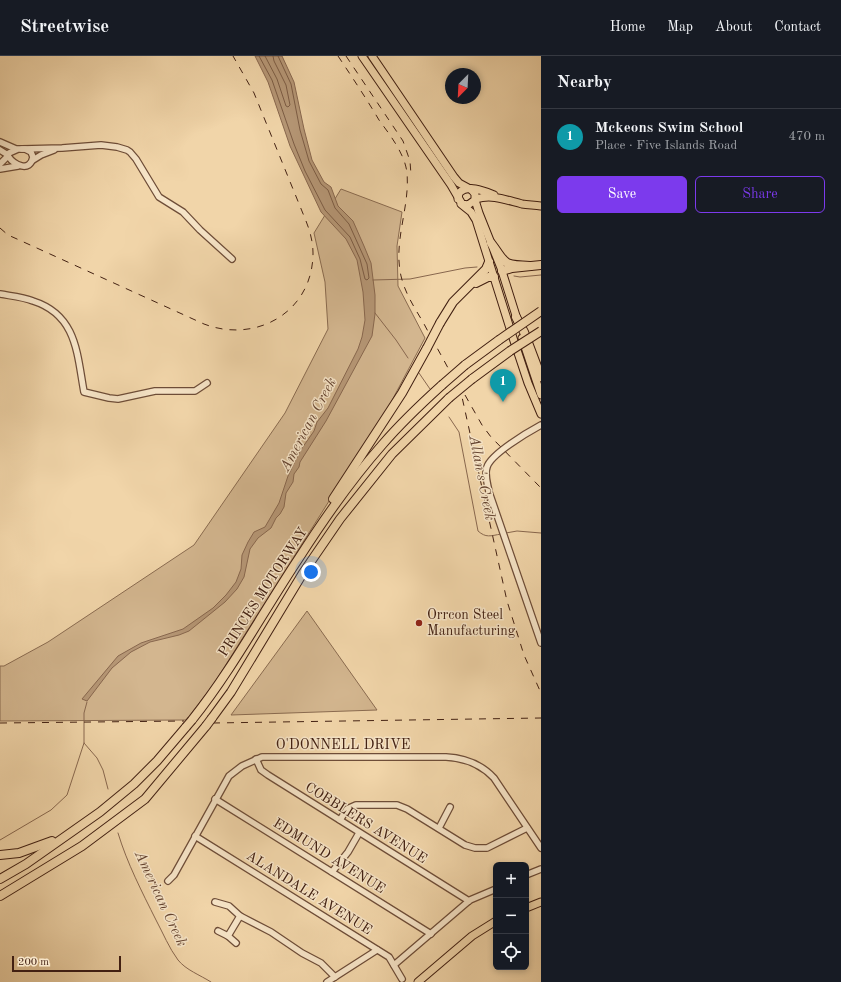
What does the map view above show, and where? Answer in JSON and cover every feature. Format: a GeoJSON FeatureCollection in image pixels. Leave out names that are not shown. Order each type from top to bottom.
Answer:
{"type":"FeatureCollection","features":[{"type":"Feature","properties":{"kind":"highway"},"geometry":{"type":"LineString","coordinates":[[491,243],[505,263],[511,265],[541,265]]}},
{"type":"Feature","properties":{"kind":"highway"},"geometry":{"type":"LineString","coordinates":[[298,558],[316,527],[402,393],[453,302],[486,269],[489,262]]}},
{"type":"Feature","properties":{"kind":"highway"},"geometry":{"type":"LineString","coordinates":[[462,293],[480,280],[489,276],[530,266]]}},
{"type":"Feature","properties":{"kind":"highway","name":"PRINCES MOTORWAY"},"geometry":{"type":"LineString","coordinates":[[0,879],[26,864],[100,812],[134,784],[157,761],[189,724],[219,684],[298,558],[357,475],[378,449],[410,414],[465,365],[541,311]]}},
{"type":"Feature","properties":{"kind":"highway"},"geometry":{"type":"LineString","coordinates":[[516,317],[524,332],[541,377]]}},
{"type":"Feature","properties":{"kind":"highway","name":"PRINCES MOTORWAY"},"geometry":{"type":"LineString","coordinates":[[0,896],[82,846],[145,799],[206,726],[231,692],[303,573],[340,519],[392,454],[449,398],[472,379],[510,351],[541,331]]}},
{"type":"Feature","properties":{"kind":"highway"},"geometry":{"type":"LineString","coordinates":[[0,855],[19,853],[45,845],[67,834],[100,812]]}},
{"type":"Feature","properties":{"kind":"main road"},"geometry":{"type":"LineString","coordinates":[[362,56],[451,185],[460,202],[474,216],[489,262],[498,275],[513,306],[541,395]]}},
{"type":"Feature","properties":{"kind":"main road"},"geometry":{"type":"LineString","coordinates":[[372,56],[454,177],[459,183],[470,189],[475,194],[479,213],[491,243],[502,302],[528,383],[541,414]]}},
{"type":"Feature","properties":{"kind":"main road"},"geometry":{"type":"LineString","coordinates":[[460,202],[460,192],[465,189],[484,191],[500,198]]}},
{"type":"Feature","properties":{"kind":"main road"},"geometry":{"type":"LineString","coordinates":[[460,202],[468,205],[487,196],[522,204],[541,206]]}},
{"type":"Feature","properties":{"kind":"main road"},"geometry":{"type":"LineString","coordinates":[[529,907],[541,902]]}},
{"type":"Feature","properties":{"kind":"main road"},"geometry":{"type":"LineString","coordinates":[[418,982],[472,936],[493,923]]}},
{"type":"Feature","properties":{"kind":"street"},"geometry":{"type":"LineString","coordinates":[[0,142],[31,152],[33,160]]}},
{"type":"Feature","properties":{"kind":"street"},"geometry":{"type":"LineString","coordinates":[[0,164],[10,152],[19,149],[101,145],[117,147],[130,152],[136,159],[159,197],[182,212],[232,258]]}},
{"type":"Feature","properties":{"kind":"street"},"geometry":{"type":"LineString","coordinates":[[0,169],[27,165],[45,153],[62,148]]}},
{"type":"Feature","properties":{"kind":"street"},"geometry":{"type":"LineString","coordinates":[[0,150],[18,166]]}},
{"type":"Feature","properties":{"kind":"street"},"geometry":{"type":"LineString","coordinates":[[0,294],[35,301],[50,309],[62,318],[69,329],[77,353],[84,392],[118,399],[155,391],[195,391],[207,383]]}},
{"type":"Feature","properties":{"kind":"street"},"geometry":{"type":"LineString","coordinates":[[524,435],[541,420]]}},
{"type":"Feature","properties":{"kind":"street"},"geometry":{"type":"LineString","coordinates":[[541,425],[503,450],[487,466],[486,473],[489,492],[541,643]]}},
{"type":"Feature","properties":{"kind":"street","name":"O'DONNELL DRIVE"},"geometry":{"type":"LineString","coordinates":[[168,881],[174,875],[229,776],[242,766],[256,759],[269,757],[462,758],[474,763],[489,773],[541,848]]}},
{"type":"Feature","properties":{"kind":"street","name":"COBBLERS AVENUE"},"geometry":{"type":"LineString","coordinates":[[256,759],[261,770],[268,775],[469,901]]}},
{"type":"Feature","properties":{"kind":"street","name":"EDMUND AVENUE"},"geometry":{"type":"LineString","coordinates":[[215,799],[431,934]]}},
{"type":"Feature","properties":{"kind":"street"},"geometry":{"type":"LineString","coordinates":[[340,820],[347,809],[356,805],[397,805],[407,809],[465,844],[475,848],[487,848],[527,828]]}},
{"type":"Feature","properties":{"kind":"street"},"geometry":{"type":"LineString","coordinates":[[439,828],[450,807]]}},
{"type":"Feature","properties":{"kind":"street"},"geometry":{"type":"LineString","coordinates":[[332,872],[348,852],[359,833]]}},
{"type":"Feature","properties":{"kind":"street","name":"ALANDALE AVENUE"},"geometry":{"type":"LineString","coordinates":[[195,836],[388,957],[402,979]]}},
{"type":"Feature","properties":{"kind":"street"},"geometry":{"type":"LineString","coordinates":[[529,874],[541,869]]}},
{"type":"Feature","properties":{"kind":"street"},"geometry":{"type":"LineString","coordinates":[[394,965],[469,901],[493,890]]}},
{"type":"Feature","properties":{"kind":"street"},"geometry":{"type":"LineString","coordinates":[[215,902],[229,906],[240,916],[271,932],[302,953],[321,963],[335,977]]}},
{"type":"Feature","properties":{"kind":"street"},"geometry":{"type":"LineString","coordinates":[[228,936],[240,916]]}},
{"type":"Feature","properties":{"kind":"street"},"geometry":{"type":"LineString","coordinates":[[218,932],[228,936],[236,943]]}},
{"type":"Feature","properties":{"kind":"street"},"geometry":{"type":"LineString","coordinates":[[327,982],[377,950]]}},
{"type":"Feature","properties":{"kind":"shaded area"},"geometry":{"type":"Polygon","coordinates":[[[341,189],[402,212],[397,246],[398,286],[425,338],[389,406],[213,685],[186,720],[0,721],[0,666],[4,666],[48,642],[194,545],[285,413],[328,329],[325,282],[314,233],[341,189]]]}},
{"type":"Feature","properties":{"kind":"shaded area"},"geometry":{"type":"Polygon","coordinates":[[[307,611],[377,710],[231,715],[307,611]]]}},
{"type":"Feature","properties":{"kind":"water"},"geometry":{"type":"Polygon","coordinates":[[[255,56],[282,56],[294,82],[312,160],[324,182],[331,187],[338,206],[353,221],[364,246],[371,263],[375,295],[375,314],[372,336],[326,421],[300,462],[299,467],[294,474],[293,482],[286,493],[284,507],[280,514],[276,518],[271,528],[258,538],[250,549],[244,577],[237,589],[225,602],[189,631],[150,642],[131,652],[112,668],[87,701],[82,699],[118,656],[141,643],[183,629],[213,608],[236,582],[241,569],[242,555],[248,542],[254,532],[265,527],[279,503],[288,476],[300,451],[314,431],[317,422],[328,408],[358,349],[362,337],[365,320],[363,292],[357,260],[346,239],[321,212],[290,146],[268,82],[255,56]]]}},
{"type":"Feature","properties":{"kind":"waterway"},"geometry":{"type":"LineString","coordinates":[[373,280],[410,279],[477,267]]}},
{"type":"Feature","properties":{"kind":"waterway"},"geometry":{"type":"LineString","coordinates":[[514,276],[520,277],[541,275]]}},
{"type":"Feature","properties":{"kind":"waterway","name":"Allan's Creek"},"geometry":{"type":"LineString","coordinates":[[375,313],[408,358]]}},
{"type":"Feature","properties":{"kind":"waterway","name":"Allan's Creek"},"geometry":{"type":"LineString","coordinates":[[419,373],[430,389]]}},
{"type":"Feature","properties":{"kind":"waterway","name":"Allan's Creek"},"geometry":{"type":"LineString","coordinates":[[449,417],[459,432],[478,531],[486,536],[501,534]]}},
{"type":"Feature","properties":{"kind":"waterway","name":"Allan's Creek"},"geometry":{"type":"LineString","coordinates":[[506,533],[517,531],[541,533]]}},
{"type":"Feature","properties":{"kind":"waterway","name":"American Creek"},"geometry":{"type":"LineString","coordinates":[[87,702],[84,713],[84,743],[97,758],[103,770],[108,789]]}},
{"type":"Feature","properties":{"kind":"waterway"},"geometry":{"type":"LineString","coordinates":[[0,840],[51,810],[67,795],[84,743]]}},
{"type":"Feature","properties":{"kind":"waterway","name":"American Creek"},"geometry":{"type":"LineString","coordinates":[[118,833],[145,899],[178,960],[185,967],[211,982]]}},
{"type":"Feature","properties":{"kind":"railway"},"geometry":{"type":"LineString","coordinates":[[0,228],[8,235],[204,324],[224,329],[243,330],[261,326],[278,318],[292,307],[303,292],[310,274],[313,253],[312,241],[306,221],[254,93],[233,56]]}},
{"type":"Feature","properties":{"kind":"railway"},"geometry":{"type":"LineString","coordinates":[[338,56],[388,132],[400,152],[406,166],[406,199],[399,250],[401,276],[410,300],[448,368],[462,397],[507,601],[524,655],[541,693]]}},
{"type":"Feature","properties":{"kind":"railway"},"geometry":{"type":"LineString","coordinates":[[346,56],[403,141],[410,161],[411,175]]}},
{"type":"Feature","properties":{"kind":"railway"},"geometry":{"type":"LineString","coordinates":[[465,395],[482,425],[491,437],[541,488]]}},
{"type":"Feature","properties":{"kind":"railway"},"geometry":{"type":"LineString","coordinates":[[213,723],[541,718]]}},
{"type":"Feature","properties":{"kind":"railway"},"geometry":{"type":"LineString","coordinates":[[0,723],[184,721]]}},
{"type":"Feature","properties":{"kind":"place","name":"Mckeons Swim School"},"geometry":{"type":"Point","coordinates":[503,402]}},
{"type":"Feature","properties":{"kind":"place","name":"Orrcon Steel Manufacturing"},"geometry":{"type":"Point","coordinates":[419,623]}}]}
